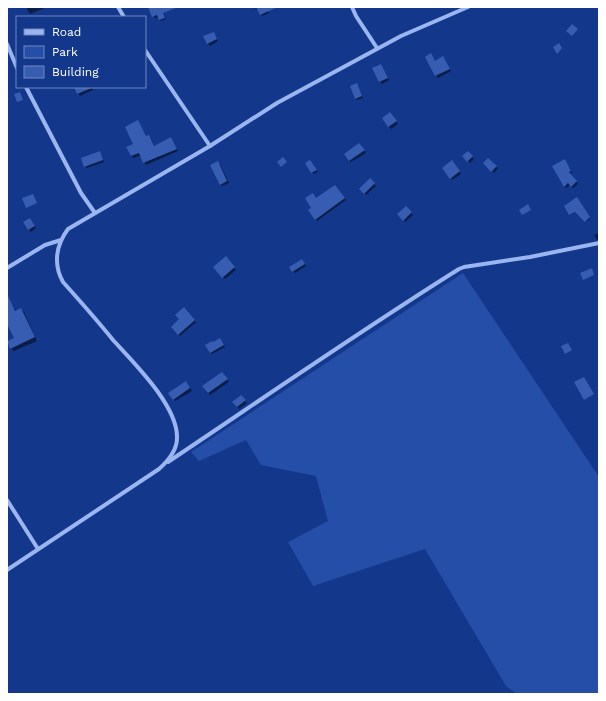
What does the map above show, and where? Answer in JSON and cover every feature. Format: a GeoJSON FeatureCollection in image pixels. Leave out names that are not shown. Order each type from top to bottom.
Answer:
{"type":"FeatureCollection","features":[{"type":"Feature","properties":{"kind":"street"},"geometry":{"type":"LineString","coordinates":[[118,7],[123,16]]}},
{"type":"Feature","properties":{"kind":"street"},"geometry":{"type":"LineString","coordinates":[[352,7],[356,16],[377,48]]}},
{"type":"Feature","properties":{"kind":"street"},"geometry":{"type":"LineString","coordinates":[[163,465],[175,449],[177,439],[176,427],[171,413],[143,374],[63,282],[59,275],[56,261],[57,253],[61,240],[68,229],[210,146],[277,103],[377,48],[407,33],[468,7]]}},
{"type":"Feature","properties":{"kind":"street"},"geometry":{"type":"LineString","coordinates":[[7,44],[16,66]]}},
{"type":"Feature","properties":{"kind":"street"},"geometry":{"type":"LineString","coordinates":[[146,51],[210,146]]}},
{"type":"Feature","properties":{"kind":"street"},"geometry":{"type":"LineString","coordinates":[[27,88],[81,193],[95,213]]}},
{"type":"Feature","properties":{"kind":"street"},"geometry":{"type":"LineString","coordinates":[[7,268],[45,245],[61,240]]}},
{"type":"Feature","properties":{"kind":"street"},"geometry":{"type":"LineString","coordinates":[[7,570],[334,350],[464,267],[530,257],[599,243]]}},
{"type":"Feature","properties":{"kind":"street"},"geometry":{"type":"LineString","coordinates":[[7,500],[38,549]]}},
{"type":"Feature","properties":{"kind":"green space"},"geometry":{"type":"Polygon","coordinates":[[[463,273],[599,477],[599,694],[517,694],[506,686],[425,549],[313,586],[288,542],[328,521],[316,476],[261,465],[246,440],[199,461],[191,452],[463,273]]]}},
{"type":"Feature","properties":{"kind":"building"},"geometry":{"type":"Polygon","coordinates":[[[148,7],[178,7],[163,13],[165,18],[159,20],[157,15],[152,17],[148,7]]]}},
{"type":"Feature","properties":{"kind":"building"},"geometry":{"type":"Polygon","coordinates":[[[256,7],[278,7],[260,15],[256,7]]]}},
{"type":"Feature","properties":{"kind":"building"},"geometry":{"type":"Polygon","coordinates":[[[572,24],[578,29],[572,36],[566,31],[572,24]]]}},
{"type":"Feature","properties":{"kind":"building"},"geometry":{"type":"Polygon","coordinates":[[[214,32],[217,39],[207,44],[203,36],[214,32]]]}},
{"type":"Feature","properties":{"kind":"building"},"geometry":{"type":"Polygon","coordinates":[[[559,43],[562,48],[557,54],[553,47],[559,43]]]}},
{"type":"Feature","properties":{"kind":"building"},"geometry":{"type":"Polygon","coordinates":[[[431,53],[435,61],[443,56],[450,69],[435,76],[425,57],[431,53]]]}},
{"type":"Feature","properties":{"kind":"building"},"geometry":{"type":"Polygon","coordinates":[[[381,64],[388,78],[379,82],[372,68],[381,64]]]}},
{"type":"Feature","properties":{"kind":"building"},"geometry":{"type":"Polygon","coordinates":[[[357,83],[362,96],[355,99],[350,86],[357,83]]]}},
{"type":"Feature","properties":{"kind":"building"},"geometry":{"type":"Polygon","coordinates":[[[74,88],[92,88],[77,94],[74,88]]]}},
{"type":"Feature","properties":{"kind":"building"},"geometry":{"type":"Polygon","coordinates":[[[20,92],[23,100],[17,102],[14,94],[20,92]]]}},
{"type":"Feature","properties":{"kind":"building"},"geometry":{"type":"Polygon","coordinates":[[[390,112],[397,121],[388,127],[382,118],[390,112]]]}},
{"type":"Feature","properties":{"kind":"building"},"geometry":{"type":"Polygon","coordinates":[[[138,120],[146,136],[149,135],[154,146],[171,137],[177,149],[143,163],[139,153],[131,156],[126,147],[133,144],[125,127],[138,120]]]}},
{"type":"Feature","properties":{"kind":"building"},"geometry":{"type":"Polygon","coordinates":[[[359,143],[365,150],[349,161],[344,154],[359,143]]]}},
{"type":"Feature","properties":{"kind":"building"},"geometry":{"type":"Polygon","coordinates":[[[100,151],[103,160],[84,167],[81,158],[100,151]]]}},
{"type":"Feature","properties":{"kind":"building"},"geometry":{"type":"Polygon","coordinates":[[[468,151],[473,156],[467,162],[462,156],[468,151]]]}},
{"type":"Feature","properties":{"kind":"building"},"geometry":{"type":"Polygon","coordinates":[[[283,157],[287,162],[281,167],[277,162],[283,157]]]}},
{"type":"Feature","properties":{"kind":"building"},"geometry":{"type":"Polygon","coordinates":[[[488,158],[497,166],[491,172],[483,163],[488,158]]]}},
{"type":"Feature","properties":{"kind":"building"},"geometry":{"type":"Polygon","coordinates":[[[565,159],[571,171],[569,172],[577,181],[571,187],[568,183],[564,187],[552,166],[565,159]]]}},
{"type":"Feature","properties":{"kind":"building"},"geometry":{"type":"Polygon","coordinates":[[[310,160],[317,170],[311,173],[305,163],[310,160]]]}},
{"type":"Feature","properties":{"kind":"building"},"geometry":{"type":"Polygon","coordinates":[[[452,160],[460,171],[450,179],[442,168],[452,160]]]}},
{"type":"Feature","properties":{"kind":"building"},"geometry":{"type":"Polygon","coordinates":[[[218,161],[227,181],[220,185],[210,165],[218,161]]]}},
{"type":"Feature","properties":{"kind":"building"},"geometry":{"type":"Polygon","coordinates":[[[370,178],[375,183],[364,194],[359,189],[370,178]]]}},
{"type":"Feature","properties":{"kind":"building"},"geometry":{"type":"Polygon","coordinates":[[[335,185],[345,198],[315,220],[308,210],[311,208],[305,198],[313,193],[316,198],[335,185]]]}},
{"type":"Feature","properties":{"kind":"building"},"geometry":{"type":"Polygon","coordinates":[[[33,194],[37,203],[26,208],[22,198],[33,194]]]}},
{"type":"Feature","properties":{"kind":"building"},"geometry":{"type":"Polygon","coordinates":[[[577,197],[590,217],[585,222],[575,212],[569,215],[564,206],[577,197]]]}},
{"type":"Feature","properties":{"kind":"building"},"geometry":{"type":"Polygon","coordinates":[[[528,204],[531,210],[522,215],[519,210],[528,204]]]}},
{"type":"Feature","properties":{"kind":"building"},"geometry":{"type":"Polygon","coordinates":[[[406,206],[412,212],[403,221],[397,214],[406,206]]]}},
{"type":"Feature","properties":{"kind":"building"},"geometry":{"type":"Polygon","coordinates":[[[30,218],[35,226],[28,230],[23,222],[30,218]]]}},
{"type":"Feature","properties":{"kind":"building"},"geometry":{"type":"Polygon","coordinates":[[[226,256],[235,267],[222,278],[213,267],[226,256]]]}},
{"type":"Feature","properties":{"kind":"building"},"geometry":{"type":"Polygon","coordinates":[[[302,259],[305,264],[292,272],[289,267],[302,259]]]}},
{"type":"Feature","properties":{"kind":"building"},"geometry":{"type":"Polygon","coordinates":[[[592,268],[594,275],[583,280],[580,273],[592,268]]]}},
{"type":"Feature","properties":{"kind":"building"},"geometry":{"type":"Polygon","coordinates":[[[7,294],[15,311],[21,308],[35,337],[10,349],[7,341],[14,338],[7,324],[7,294]]]}},
{"type":"Feature","properties":{"kind":"building"},"geometry":{"type":"Polygon","coordinates":[[[184,307],[195,320],[178,335],[171,327],[179,319],[175,315],[184,307]]]}},
{"type":"Feature","properties":{"kind":"building"},"geometry":{"type":"Polygon","coordinates":[[[220,338],[224,345],[210,353],[205,345],[220,338]]]}},
{"type":"Feature","properties":{"kind":"building"},"geometry":{"type":"Polygon","coordinates":[[[568,343],[572,350],[565,354],[561,346],[568,343]]]}},
{"type":"Feature","properties":{"kind":"building"},"geometry":{"type":"Polygon","coordinates":[[[222,372],[228,379],[208,393],[202,386],[222,372]]]}},
{"type":"Feature","properties":{"kind":"building"},"geometry":{"type":"Polygon","coordinates":[[[584,377],[594,394],[584,400],[574,382],[584,377]]]}},
{"type":"Feature","properties":{"kind":"building"},"geometry":{"type":"Polygon","coordinates":[[[186,381],[190,388],[173,400],[168,393],[186,381]]]}},
{"type":"Feature","properties":{"kind":"building"},"geometry":{"type":"Polygon","coordinates":[[[241,395],[246,400],[237,407],[232,402],[241,395]]]}}]}
